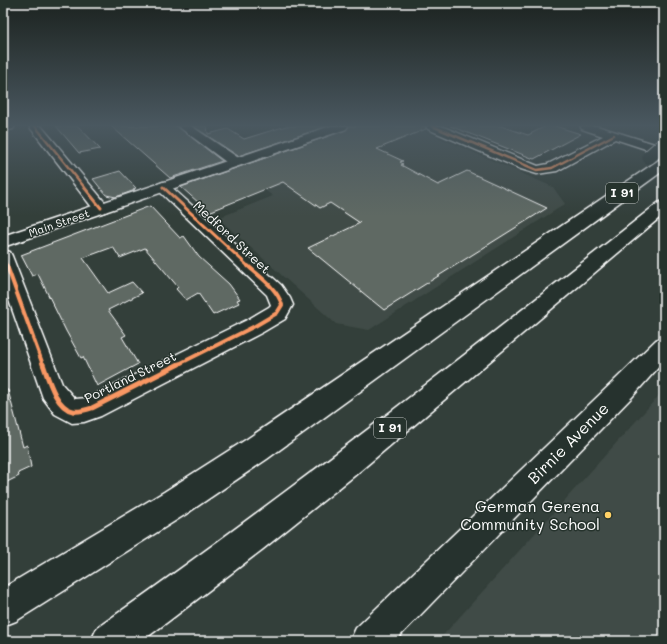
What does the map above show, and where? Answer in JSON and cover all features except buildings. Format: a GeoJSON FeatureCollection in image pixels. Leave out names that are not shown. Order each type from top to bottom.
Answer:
{"type":"FeatureCollection","features":[{"type":"Feature","properties":{"kind":"main road"},"geometry":{"type":"LineString","coordinates":[[59,156],[100,208]]}},
{"type":"Feature","properties":{"kind":"main road"},"geometry":{"type":"LineString","coordinates":[[227,156],[235,162]]}},
{"type":"Feature","properties":{"kind":"main road","name":"Main Street"},"geometry":{"type":"LineString","coordinates":[[3,242],[253,156]]}},
{"type":"Feature","properties":{"kind":"main road"},"geometry":{"type":"LineString","coordinates":[[504,156],[538,170],[552,168],[574,156]]}},
{"type":"Feature","properties":{"kind":"main road","name":"I 91"},"geometry":{"type":"LineString","coordinates":[[3,608],[175,503],[263,444],[586,218],[657,163]]}},
{"type":"Feature","properties":{"kind":"main road","name":"Medford Street"},"geometry":{"type":"LineString","coordinates":[[163,187],[274,290],[280,298],[282,305]]}},
{"type":"Feature","properties":{"kind":"main road","name":"I 91"},"geometry":{"type":"LineString","coordinates":[[110,641],[206,572],[296,503],[426,400],[664,206]]}},
{"type":"Feature","properties":{"kind":"main road","name":"Portland Street"},"geometry":{"type":"LineString","coordinates":[[3,256],[52,390],[66,409],[79,413],[92,408],[255,326],[277,313],[282,305]]}},
{"type":"Feature","properties":{"kind":"main road","name":"Birnie Avenue"},"geometry":{"type":"LineString","coordinates":[[369,641],[623,389],[664,346]]}},
{"type":"Feature","properties":{"kind":"main road"},"geometry":{"type":"LineString","coordinates":[[3,596],[77,564]]}},
{"type":"Feature","properties":{"kind":"shaded area"},"geometry":{"type":"Polygon","coordinates":[[[323,156],[482,156],[553,187],[565,204],[369,330],[336,324],[218,218],[273,196],[239,172],[323,156]]]}},
{"type":"Feature","properties":{"kind":"shaded area","name":"German Gerena Community School"},"geometry":{"type":"Polygon","coordinates":[[[664,390],[664,641],[438,641],[664,390]]]}},
{"type":"Feature","properties":{"kind":"cycle path"},"geometry":{"type":"LineString","coordinates":[[59,156],[101,208]]}},
{"type":"Feature","properties":{"kind":"cycle path"},"geometry":{"type":"LineString","coordinates":[[503,156],[537,170],[552,168],[574,156]]}},
{"type":"Feature","properties":{"kind":"cycle path"},"geometry":{"type":"LineString","coordinates":[[3,256],[52,390],[64,406],[72,411],[92,408],[255,326],[277,313],[282,305],[280,298],[274,290],[163,187]]}},
{"type":"Feature","properties":{"kind":"place","name":"German Gerena Community School"},"geometry":{"type":"Point","coordinates":[608,515]}}]}
